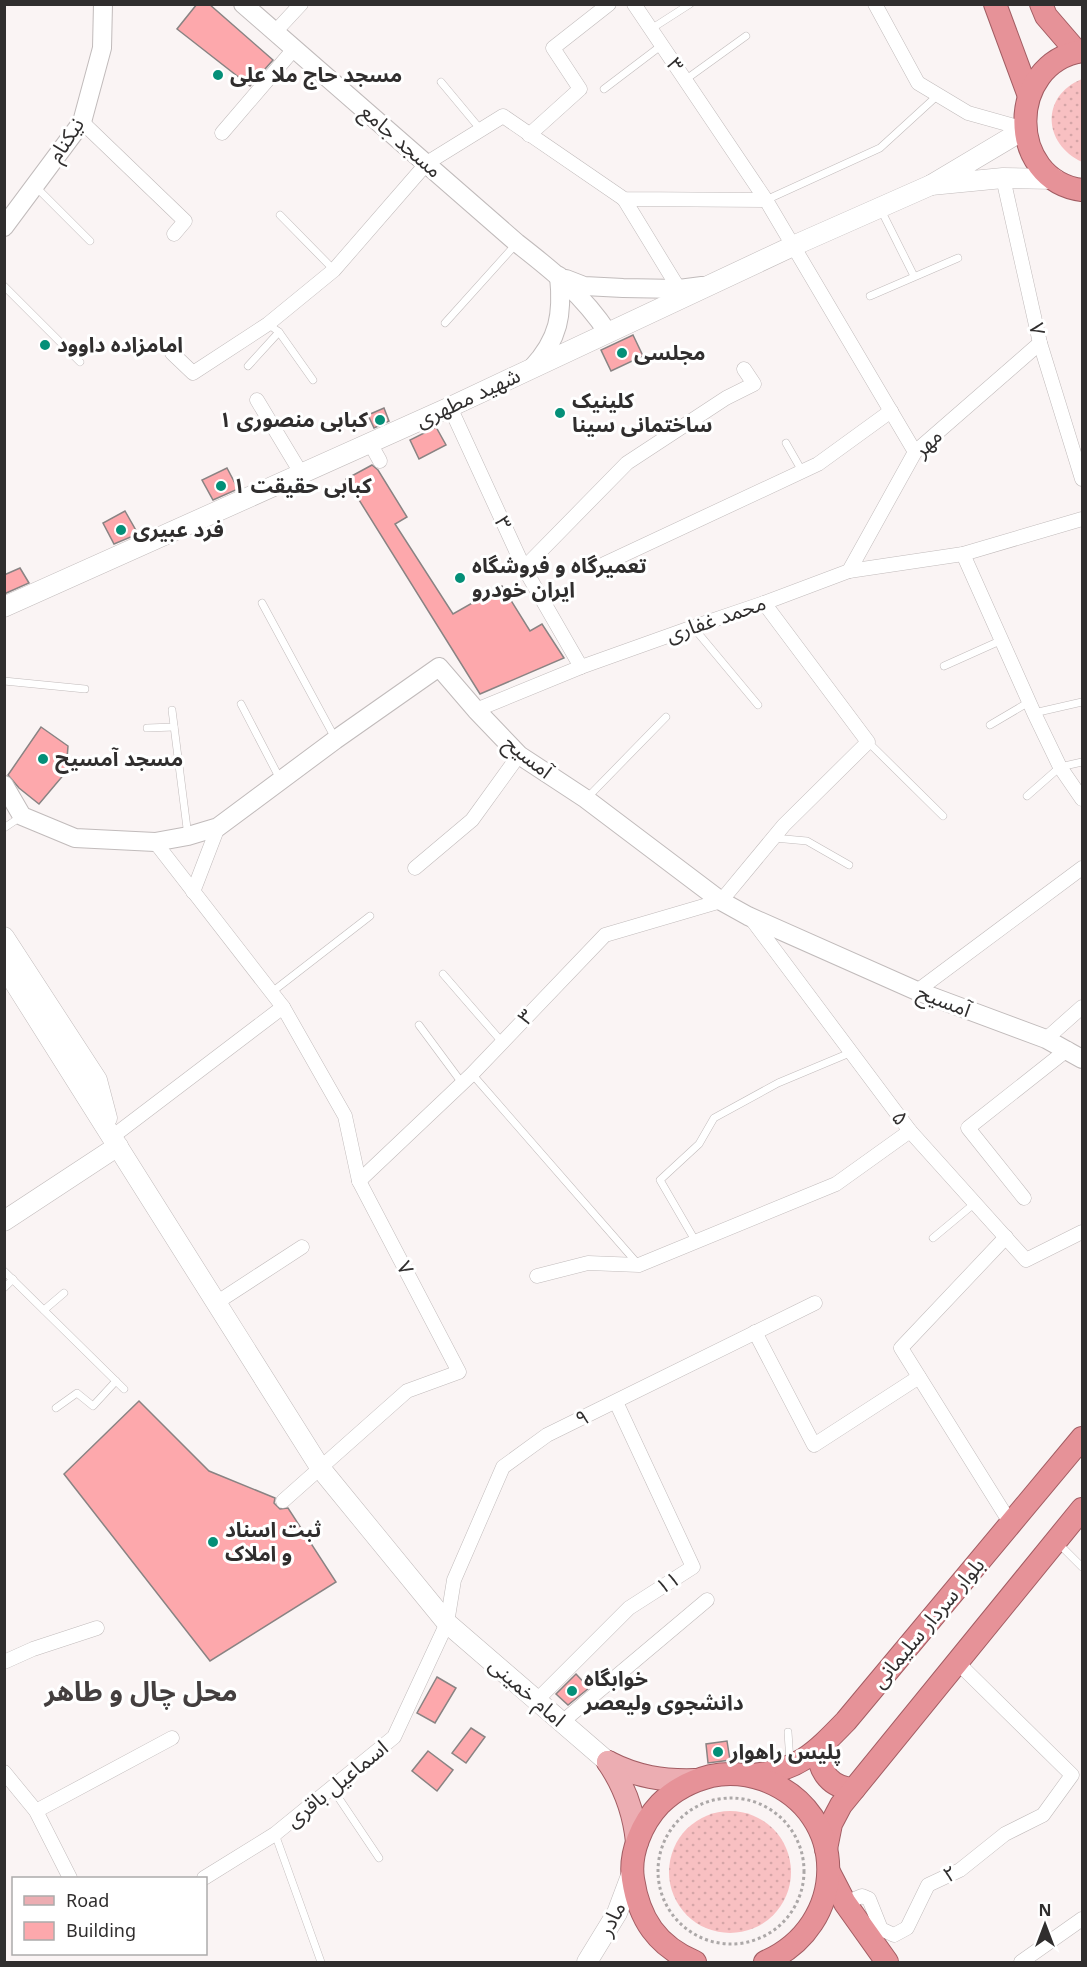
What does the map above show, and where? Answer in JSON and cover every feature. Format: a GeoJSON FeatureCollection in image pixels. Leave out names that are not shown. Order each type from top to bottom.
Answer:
{"type":"FeatureCollection","features":[{"type":"Feature","properties":{"kind":"highway"},"geometry":{"type":"LineString","coordinates":[[995,4],[1029,96]]}},
{"type":"Feature","properties":{"kind":"highway"},"geometry":{"type":"LineString","coordinates":[[1041,4],[1046,16],[1080,52],[1061,59],[1036,81],[1025,112],[1025,129],[1029,145],[1039,164],[1055,179],[1075,189],[1083,190]]}},
{"type":"Feature","properties":{"kind":"highway","name":"بلوار سردار سلیمانی"},"geometry":{"type":"LineString","coordinates":[[751,1775],[790,1768],[818,1750],[846,1721],[1083,1438]]}},
{"type":"Feature","properties":{"kind":"highway"},"geometry":{"type":"LineString","coordinates":[[826,1849],[831,1824],[841,1805],[1083,1509]]}},
{"type":"Feature","properties":{"kind":"highway"},"geometry":{"type":"LineString","coordinates":[[818,1750],[818,1760],[826,1776],[838,1786],[854,1789]]}},
{"type":"Feature","properties":{"kind":"highway"},"geometry":{"type":"LineString","coordinates":[[695,1962],[669,1948],[649,1926],[637,1901],[632,1873],[637,1842],[650,1815],[656,1808],[670,1794],[695,1780],[723,1774],[751,1775],[777,1785],[799,1801],[816,1823],[826,1849],[829,1872],[820,1911],[810,1929],[796,1944],[780,1956],[765,1962]]}},
{"type":"Feature","properties":{"kind":"highway"},"geometry":{"type":"LineString","coordinates":[[829,1872],[845,1903],[887,1962]]}},
{"type":"Feature","properties":{"kind":"main road"},"geometry":{"type":"LineString","coordinates":[[931,185],[1025,129]]}},
{"type":"Feature","properties":{"kind":"main road"},"geometry":{"type":"LineString","coordinates":[[931,185],[1002,178],[1055,179]]}},
{"type":"Feature","properties":{"kind":"main road","name":"شهید مطهری"},"geometry":{"type":"LineString","coordinates":[[7,605],[370,443],[420,427],[450,407],[532,368],[611,336],[793,246],[931,185]]}},
{"type":"Feature","properties":{"kind":"main road"},"geometry":{"type":"LineString","coordinates":[[4,937],[97,1080],[112,1136],[4,1221]]}},
{"type":"Feature","properties":{"kind":"main road","name":"امام خمینی"},"geometry":{"type":"LineString","coordinates":[[4,966],[321,1469],[447,1623],[608,1762]]}},
{"type":"Feature","properties":{"kind":"main road"},"geometry":{"type":"LineString","coordinates":[[608,1762],[641,1776],[659,1780],[695,1780]]}},
{"type":"Feature","properties":{"kind":"main road"},"geometry":{"type":"LineString","coordinates":[[608,1762],[618,1776],[628,1800],[635,1824],[637,1842]]}},
{"type":"Feature","properties":{"kind":"main road","name":"مادر"},"geometry":{"type":"LineString","coordinates":[[587,1962],[617,1913],[632,1873]]}},
{"type":"Feature","properties":{"kind":"street","name":"نیکنام"},"geometry":{"type":"LineString","coordinates":[[4,227],[81,122],[102,48],[103,4]]}},
{"type":"Feature","properties":{"kind":"street","name":"مسجد جامع"},"geometry":{"type":"LineString","coordinates":[[243,4],[559,276]]}},
{"type":"Feature","properties":{"kind":"street"},"geometry":{"type":"LineString","coordinates":[[275,32],[301,4]]}},
{"type":"Feature","properties":{"kind":"street","name":"۳"},"geometry":{"type":"LineString","coordinates":[[634,4],[766,200],[915,453]]}},
{"type":"Feature","properties":{"kind":"street"},"geometry":{"type":"LineString","coordinates":[[875,4],[918,83],[968,113],[1025,129]]}},
{"type":"Feature","properties":{"kind":"street"},"geometry":{"type":"LineString","coordinates":[[529,135],[580,89],[553,48],[607,5]]}},
{"type":"Feature","properties":{"kind":"street"},"geometry":{"type":"LineString","coordinates":[[222,133],[294,49]]}},
{"type":"Feature","properties":{"kind":"street"},"geometry":{"type":"LineString","coordinates":[[172,353],[193,373],[274,328],[334,270],[427,163],[503,116],[624,199],[679,289]]}},
{"type":"Feature","properties":{"kind":"street"},"geometry":{"type":"LineString","coordinates":[[81,122],[185,221],[174,234]]}},
{"type":"Feature","properties":{"kind":"street","name":"۷"},"geometry":{"type":"LineString","coordinates":[[1002,178],[1040,343],[1083,478]]}},
{"type":"Feature","properties":{"kind":"street"},"geometry":{"type":"LineString","coordinates":[[624,199],[766,200]]}},
{"type":"Feature","properties":{"kind":"street"},"geometry":{"type":"LineString","coordinates":[[559,276],[584,286],[679,289],[713,284]]}},
{"type":"Feature","properties":{"kind":"street"},"geometry":{"type":"LineString","coordinates":[[559,276],[593,311],[611,336]]}},
{"type":"Feature","properties":{"kind":"street"},"geometry":{"type":"LineString","coordinates":[[532,368],[547,352],[556,332],[561,306],[559,276]]}},
{"type":"Feature","properties":{"kind":"street","name":"مهر"},"geometry":{"type":"LineString","coordinates":[[849,571],[915,453],[1040,343]]}},
{"type":"Feature","properties":{"kind":"street"},"geometry":{"type":"LineString","coordinates":[[524,567],[627,463],[726,398],[754,384],[744,369]]}},
{"type":"Feature","properties":{"kind":"street"},"geometry":{"type":"LineString","coordinates":[[257,400],[301,473]]}},
{"type":"Feature","properties":{"kind":"street","name":"۳"},"geometry":{"type":"LineString","coordinates":[[450,407],[524,567],[581,668]]}},
{"type":"Feature","properties":{"kind":"street"},"geometry":{"type":"LineString","coordinates":[[604,564],[818,464],[891,411]]}},
{"type":"Feature","properties":{"kind":"street"},"geometry":{"type":"LineString","coordinates":[[370,443],[380,461]]}},
{"type":"Feature","properties":{"kind":"street","name":"محمد غفاری"},"geometry":{"type":"LineString","coordinates":[[476,711],[581,668],[849,571],[963,554],[1083,519]]}},
{"type":"Feature","properties":{"kind":"street"},"geometry":{"type":"LineString","coordinates":[[963,554],[1031,708],[1060,767],[1083,799]]}},
{"type":"Feature","properties":{"kind":"street"},"geometry":{"type":"LineString","coordinates":[[721,901],[784,825],[868,742],[764,603]]}},
{"type":"Feature","properties":{"kind":"street","name":"آمسیح"},"geometry":{"type":"LineString","coordinates":[[22,816],[75,838],[154,842],[188,836],[218,827],[335,740],[439,668],[476,711],[519,755],[586,799],[721,901],[748,916],[916,991],[1046,1039],[1075,1054]]}},
{"type":"Feature","properties":{"kind":"street"},"geometry":{"type":"LineString","coordinates":[[415,868],[472,820],[519,755]]}},
{"type":"Feature","properties":{"kind":"street"},"geometry":{"type":"LineString","coordinates":[[4,785],[22,816]]}},
{"type":"Feature","properties":{"kind":"street"},"geometry":{"type":"LineString","coordinates":[[194,892],[218,827]]}},
{"type":"Feature","properties":{"kind":"street","name":"۷"},"geometry":{"type":"LineString","coordinates":[[154,842],[284,1007],[345,1116],[359,1181],[459,1372],[407,1390],[321,1469]]}},
{"type":"Feature","properties":{"kind":"street"},"geometry":{"type":"LineString","coordinates":[[916,991],[1083,868]]}},
{"type":"Feature","properties":{"kind":"street","name":"۳"},"geometry":{"type":"LineString","coordinates":[[359,1181],[467,1079],[605,935],[721,901]]}},
{"type":"Feature","properties":{"kind":"street","name":"۵"},"geometry":{"type":"LineString","coordinates":[[748,916],[910,1131],[1026,1260],[1083,1232]]}},
{"type":"Feature","properties":{"kind":"street"},"geometry":{"type":"LineString","coordinates":[[112,1136],[284,1007]]}},
{"type":"Feature","properties":{"kind":"street"},"geometry":{"type":"LineString","coordinates":[[1046,1039],[1083,1007]]}},
{"type":"Feature","properties":{"kind":"street"},"geometry":{"type":"LineString","coordinates":[[1023,1198],[968,1128],[1075,1054]]}},
{"type":"Feature","properties":{"kind":"street"},"geometry":{"type":"LineString","coordinates":[[537,1276],[588,1263],[639,1265],[836,1184],[910,1131]]}},
{"type":"Feature","properties":{"kind":"street"},"geometry":{"type":"LineString","coordinates":[[1006,1237],[901,1347],[1011,1524]]}},
{"type":"Feature","properties":{"kind":"street"},"geometry":{"type":"LineString","coordinates":[[216,1302],[302,1247]]}},
{"type":"Feature","properties":{"kind":"street","name":"۹"},"geometry":{"type":"LineString","coordinates":[[447,1623],[454,1580],[503,1467],[547,1435],[815,1303]]}},
{"type":"Feature","properties":{"kind":"street"},"geometry":{"type":"LineString","coordinates":[[755,1332],[814,1445],[920,1377]]}},
{"type":"Feature","properties":{"kind":"street","name":"۱۱"},"geometry":{"type":"LineString","coordinates":[[537,1700],[629,1608],[693,1567],[616,1402]]}},
{"type":"Feature","properties":{"kind":"street"},"geometry":{"type":"LineString","coordinates":[[283,1501],[321,1469]]}},
{"type":"Feature","properties":{"kind":"street"},"geometry":{"type":"LineString","coordinates":[[562,1722],[707,1600]]}},
{"type":"Feature","properties":{"kind":"street","name":"اسماعیل باقری"},"geometry":{"type":"LineString","coordinates":[[206,1877],[275,1834],[394,1737],[447,1623]]}},
{"type":"Feature","properties":{"kind":"street"},"geometry":{"type":"LineString","coordinates":[[4,1662],[33,1649],[97,1628]]}},
{"type":"Feature","properties":{"kind":"street","name":"۲"},"geometry":{"type":"LineString","coordinates":[[845,1903],[862,1896],[869,1899],[881,1929],[894,1935],[908,1928],[928,1885],[960,1870],[1005,1834],[1043,1815],[1072,1775],[957,1662]]}},
{"type":"Feature","properties":{"kind":"street"},"geometry":{"type":"LineString","coordinates":[[36,1810],[172,1738]]}},
{"type":"Feature","properties":{"kind":"street"},"geometry":{"type":"LineString","coordinates":[[4,1772],[36,1810],[70,1877]]}},
{"type":"Feature","properties":{"kind":"street"},"geometry":{"type":"LineString","coordinates":[[1021,1962],[1083,1919]]}},
{"type":"Feature","properties":{"kind":"lane"},"geometry":{"type":"LineString","coordinates":[[651,29],[690,4]]}},
{"type":"Feature","properties":{"kind":"lane"},"geometry":{"type":"LineString","coordinates":[[686,80],[746,36]]}},
{"type":"Feature","properties":{"kind":"lane"},"geometry":{"type":"LineString","coordinates":[[604,88],[662,45]]}},
{"type":"Feature","properties":{"kind":"lane"},"geometry":{"type":"LineString","coordinates":[[441,82],[481,130]]}},
{"type":"Feature","properties":{"kind":"lane"},"geometry":{"type":"LineString","coordinates":[[766,200],[880,148],[938,95]]}},
{"type":"Feature","properties":{"kind":"lane"},"geometry":{"type":"LineString","coordinates":[[35,186],[90,241]]}},
{"type":"Feature","properties":{"kind":"lane"},"geometry":{"type":"LineString","coordinates":[[880,208],[914,276]]}},
{"type":"Feature","properties":{"kind":"lane"},"geometry":{"type":"LineString","coordinates":[[280,215],[334,270]]}},
{"type":"Feature","properties":{"kind":"lane"},"geometry":{"type":"LineString","coordinates":[[445,323],[518,243]]}},
{"type":"Feature","properties":{"kind":"lane"},"geometry":{"type":"LineString","coordinates":[[870,296],[958,258]]}},
{"type":"Feature","properties":{"kind":"lane"},"geometry":{"type":"LineString","coordinates":[[4,286],[80,362]]}},
{"type":"Feature","properties":{"kind":"lane"},"geometry":{"type":"LineString","coordinates":[[248,366],[274,328],[313,380]]}},
{"type":"Feature","properties":{"kind":"lane"},"geometry":{"type":"LineString","coordinates":[[786,443],[802,471]]}},
{"type":"Feature","properties":{"kind":"lane"},"geometry":{"type":"LineString","coordinates":[[261,603],[335,740]]}},
{"type":"Feature","properties":{"kind":"lane"},"geometry":{"type":"LineString","coordinates":[[693,627],[758,705]]}},
{"type":"Feature","properties":{"kind":"lane"},"geometry":{"type":"LineString","coordinates":[[944,666],[1002,640]]}},
{"type":"Feature","properties":{"kind":"lane"},"geometry":{"type":"LineString","coordinates":[[4,681],[85,689]]}},
{"type":"Feature","properties":{"kind":"lane"},"geometry":{"type":"LineString","coordinates":[[990,725],[1031,708],[1083,702]]}},
{"type":"Feature","properties":{"kind":"lane"},"geometry":{"type":"LineString","coordinates":[[241,704],[280,780]]}},
{"type":"Feature","properties":{"kind":"lane"},"geometry":{"type":"LineString","coordinates":[[172,711],[188,836]]}},
{"type":"Feature","properties":{"kind":"lane"},"geometry":{"type":"LineString","coordinates":[[586,799],[666,717]]}},
{"type":"Feature","properties":{"kind":"lane"},"geometry":{"type":"LineString","coordinates":[[147,728],[174,727]]}},
{"type":"Feature","properties":{"kind":"lane"},"geometry":{"type":"LineString","coordinates":[[868,742],[943,816]]}},
{"type":"Feature","properties":{"kind":"lane"},"geometry":{"type":"LineString","coordinates":[[1027,796],[1060,767],[1083,762]]}},
{"type":"Feature","properties":{"kind":"lane"},"geometry":{"type":"LineString","coordinates":[[4,828],[22,816]]}},
{"type":"Feature","properties":{"kind":"lane"},"geometry":{"type":"LineString","coordinates":[[773,838],[807,841],[849,865]]}},
{"type":"Feature","properties":{"kind":"lane"},"geometry":{"type":"LineString","coordinates":[[272,992],[370,916]]}},
{"type":"Feature","properties":{"kind":"lane"},"geometry":{"type":"LineString","coordinates":[[443,974],[502,1042]]}},
{"type":"Feature","properties":{"kind":"lane"},"geometry":{"type":"LineString","coordinates":[[419,1025],[639,1265]]}},
{"type":"Feature","properties":{"kind":"lane"},"geometry":{"type":"LineString","coordinates":[[696,1242],[660,1180],[699,1144],[714,1118],[778,1083],[852,1052]]}},
{"type":"Feature","properties":{"kind":"lane"},"geometry":{"type":"LineString","coordinates":[[933,1238],[975,1203]]}},
{"type":"Feature","properties":{"kind":"lane"},"geometry":{"type":"LineString","coordinates":[[4,1271],[124,1389]]}},
{"type":"Feature","properties":{"kind":"lane"},"geometry":{"type":"LineString","coordinates":[[4,1288],[13,1280]]}},
{"type":"Feature","properties":{"kind":"lane"},"geometry":{"type":"LineString","coordinates":[[44,1310],[64,1293]]}},
{"type":"Feature","properties":{"kind":"lane"},"geometry":{"type":"LineString","coordinates":[[56,1408],[76,1392],[93,1406],[116,1381]]}},
{"type":"Feature","properties":{"kind":"lane"},"geometry":{"type":"LineString","coordinates":[[1056,1541],[1083,1567]]}},
{"type":"Feature","properties":{"kind":"lane"},"geometry":{"type":"LineString","coordinates":[[788,1732],[790,1768]]}},
{"type":"Feature","properties":{"kind":"lane"},"geometry":{"type":"LineString","coordinates":[[332,1788],[379,1858]]}},
{"type":"Feature","properties":{"kind":"lane"},"geometry":{"type":"LineString","coordinates":[[275,1834],[321,1962]]}},
{"type":"Feature","properties":{"kind":"path"},"geometry":{"type":"LineString","coordinates":[[725,1798],[746,1799],[765,1806],[781,1818],[794,1834],[802,1852],[803,1887],[790,1914],[768,1935],[754,1941],[724,1944],[703,1939],[684,1928],[670,1913],[660,1893],[657,1873],[660,1849],[671,1828],[686,1813],[704,1803],[725,1798]]}},
{"type":"Feature","properties":{"kind":"shaded area"},"geometry":{"type":"Polygon","coordinates":[[[1082,79],[1082,162],[1069,154],[1060,144],[1054,132],[1052,120],[1053,108],[1059,97],[1068,87],[1082,79]]]}},
{"type":"Feature","properties":{"kind":"shaded area"},"geometry":{"type":"Polygon","coordinates":[[[730,1811],[753,1816],[764,1821],[773,1829],[781,1838],[786,1849],[791,1872],[786,1895],[781,1906],[773,1915],[764,1923],[753,1928],[730,1933],[707,1928],[696,1923],[687,1915],[679,1906],[674,1895],[669,1872],[674,1849],[679,1838],[687,1829],[696,1821],[707,1816],[730,1811]]]}},
{"type":"Feature","properties":{"kind":"building"},"geometry":{"type":"Polygon","coordinates":[[[197,4],[209,4],[273,60],[250,86],[177,29],[197,4]]]}},
{"type":"Feature","properties":{"kind":"building","name":"مجلسی"},"geometry":{"type":"Polygon","coordinates":[[[633,335],[643,356],[611,371],[601,350],[633,335]]]}},
{"type":"Feature","properties":{"kind":"building","name":"کبابی منصوری ۱"},"geometry":{"type":"Polygon","coordinates":[[[384,408],[389,421],[374,428],[368,415],[384,408]]]}},
{"type":"Feature","properties":{"kind":"building"},"geometry":{"type":"Polygon","coordinates":[[[436,427],[446,445],[419,459],[410,440],[436,427]]]}},
{"type":"Feature","properties":{"kind":"building"},"geometry":{"type":"Polygon","coordinates":[[[372,465],[378,470],[407,517],[395,524],[453,614],[502,586],[530,631],[542,624],[564,658],[480,694],[346,479],[372,465]]]}},
{"type":"Feature","properties":{"kind":"building","name":"کبابی حقیقت ۱"},"geometry":{"type":"Polygon","coordinates":[[[227,468],[238,489],[213,500],[202,480],[227,468]]]}},
{"type":"Feature","properties":{"kind":"building","name":"فرد عبیری"},"geometry":{"type":"Polygon","coordinates":[[[125,511],[138,534],[114,544],[103,523],[125,511]]]}},
{"type":"Feature","properties":{"kind":"building"},"geometry":{"type":"Polygon","coordinates":[[[20,568],[29,583],[4,594],[4,575],[20,568]]]}},
{"type":"Feature","properties":{"kind":"building","name":"مسجد آمسیح"},"geometry":{"type":"Polygon","coordinates":[[[41,727],[68,746],[66,772],[39,804],[19,788],[8,775],[41,727]]]}},
{"type":"Feature","properties":{"kind":"building","name":"ثبت اسناد و املاک"},"geometry":{"type":"Polygon","coordinates":[[[139,1401],[209,1471],[275,1498],[274,1503],[280,1509],[288,1508],[336,1582],[210,1661],[64,1474],[139,1401]]]}},
{"type":"Feature","properties":{"kind":"building","name":"خوابگاه دانشجوی ولیعصر"},"geometry":{"type":"Polygon","coordinates":[[[576,1674],[589,1688],[568,1705],[556,1694],[576,1674]]]}},
{"type":"Feature","properties":{"kind":"building"},"geometry":{"type":"Polygon","coordinates":[[[437,1677],[456,1688],[435,1723],[417,1713],[437,1677]]]}},
{"type":"Feature","properties":{"kind":"building"},"geometry":{"type":"Polygon","coordinates":[[[471,1728],[485,1737],[466,1763],[452,1753],[471,1728]]]}},
{"type":"Feature","properties":{"kind":"building","name":"پلیس راهوار"},"geometry":{"type":"Polygon","coordinates":[[[727,1741],[730,1760],[708,1763],[706,1744],[727,1741]]]}},
{"type":"Feature","properties":{"kind":"building"},"geometry":{"type":"Polygon","coordinates":[[[428,1751],[453,1770],[437,1791],[412,1771],[428,1751]]]}},
{"type":"Feature","properties":{"kind":"place","name":"مسجد حاج ملا علی"},"geometry":{"type":"Point","coordinates":[218,75]}},
{"type":"Feature","properties":{"kind":"place","name":"امامزاده داوود"},"geometry":{"type":"Point","coordinates":[45,345]}},
{"type":"Feature","properties":{"kind":"place","name":"مجلسی"},"geometry":{"type":"Point","coordinates":[622,353]}},
{"type":"Feature","properties":{"kind":"place","name":"کلینیک ساختمانی سینا"},"geometry":{"type":"Point","coordinates":[560,413]}},
{"type":"Feature","properties":{"kind":"place","name":"کبابی منصوری ۱"},"geometry":{"type":"Point","coordinates":[380,420]}},
{"type":"Feature","properties":{"kind":"place","name":"کبابی حقیقت ۱"},"geometry":{"type":"Point","coordinates":[221,486]}},
{"type":"Feature","properties":{"kind":"place","name":"فرد عبیری"},"geometry":{"type":"Point","coordinates":[121,530]}},
{"type":"Feature","properties":{"kind":"place","name":"تعمیرگاه و فروشگاه ایران خودرو"},"geometry":{"type":"Point","coordinates":[460,578]}},
{"type":"Feature","properties":{"kind":"place","name":"مسجد آمسیح"},"geometry":{"type":"Point","coordinates":[43,759]}},
{"type":"Feature","properties":{"kind":"place","name":"ثبت اسناد و املاک"},"geometry":{"type":"Point","coordinates":[213,1542]}},
{"type":"Feature","properties":{"kind":"place","name":"خوابگاه دانشجوی ولیعصر"},"geometry":{"type":"Point","coordinates":[572,1691]}},
{"type":"Feature","properties":{"kind":"place","name":"پلیس راهوار"},"geometry":{"type":"Point","coordinates":[718,1752]}},
{"type":"Feature","properties":{"kind":"district","name":"محل چال و طاهر"},"geometry":{"type":"Point","coordinates":[141,1692]}}]}
